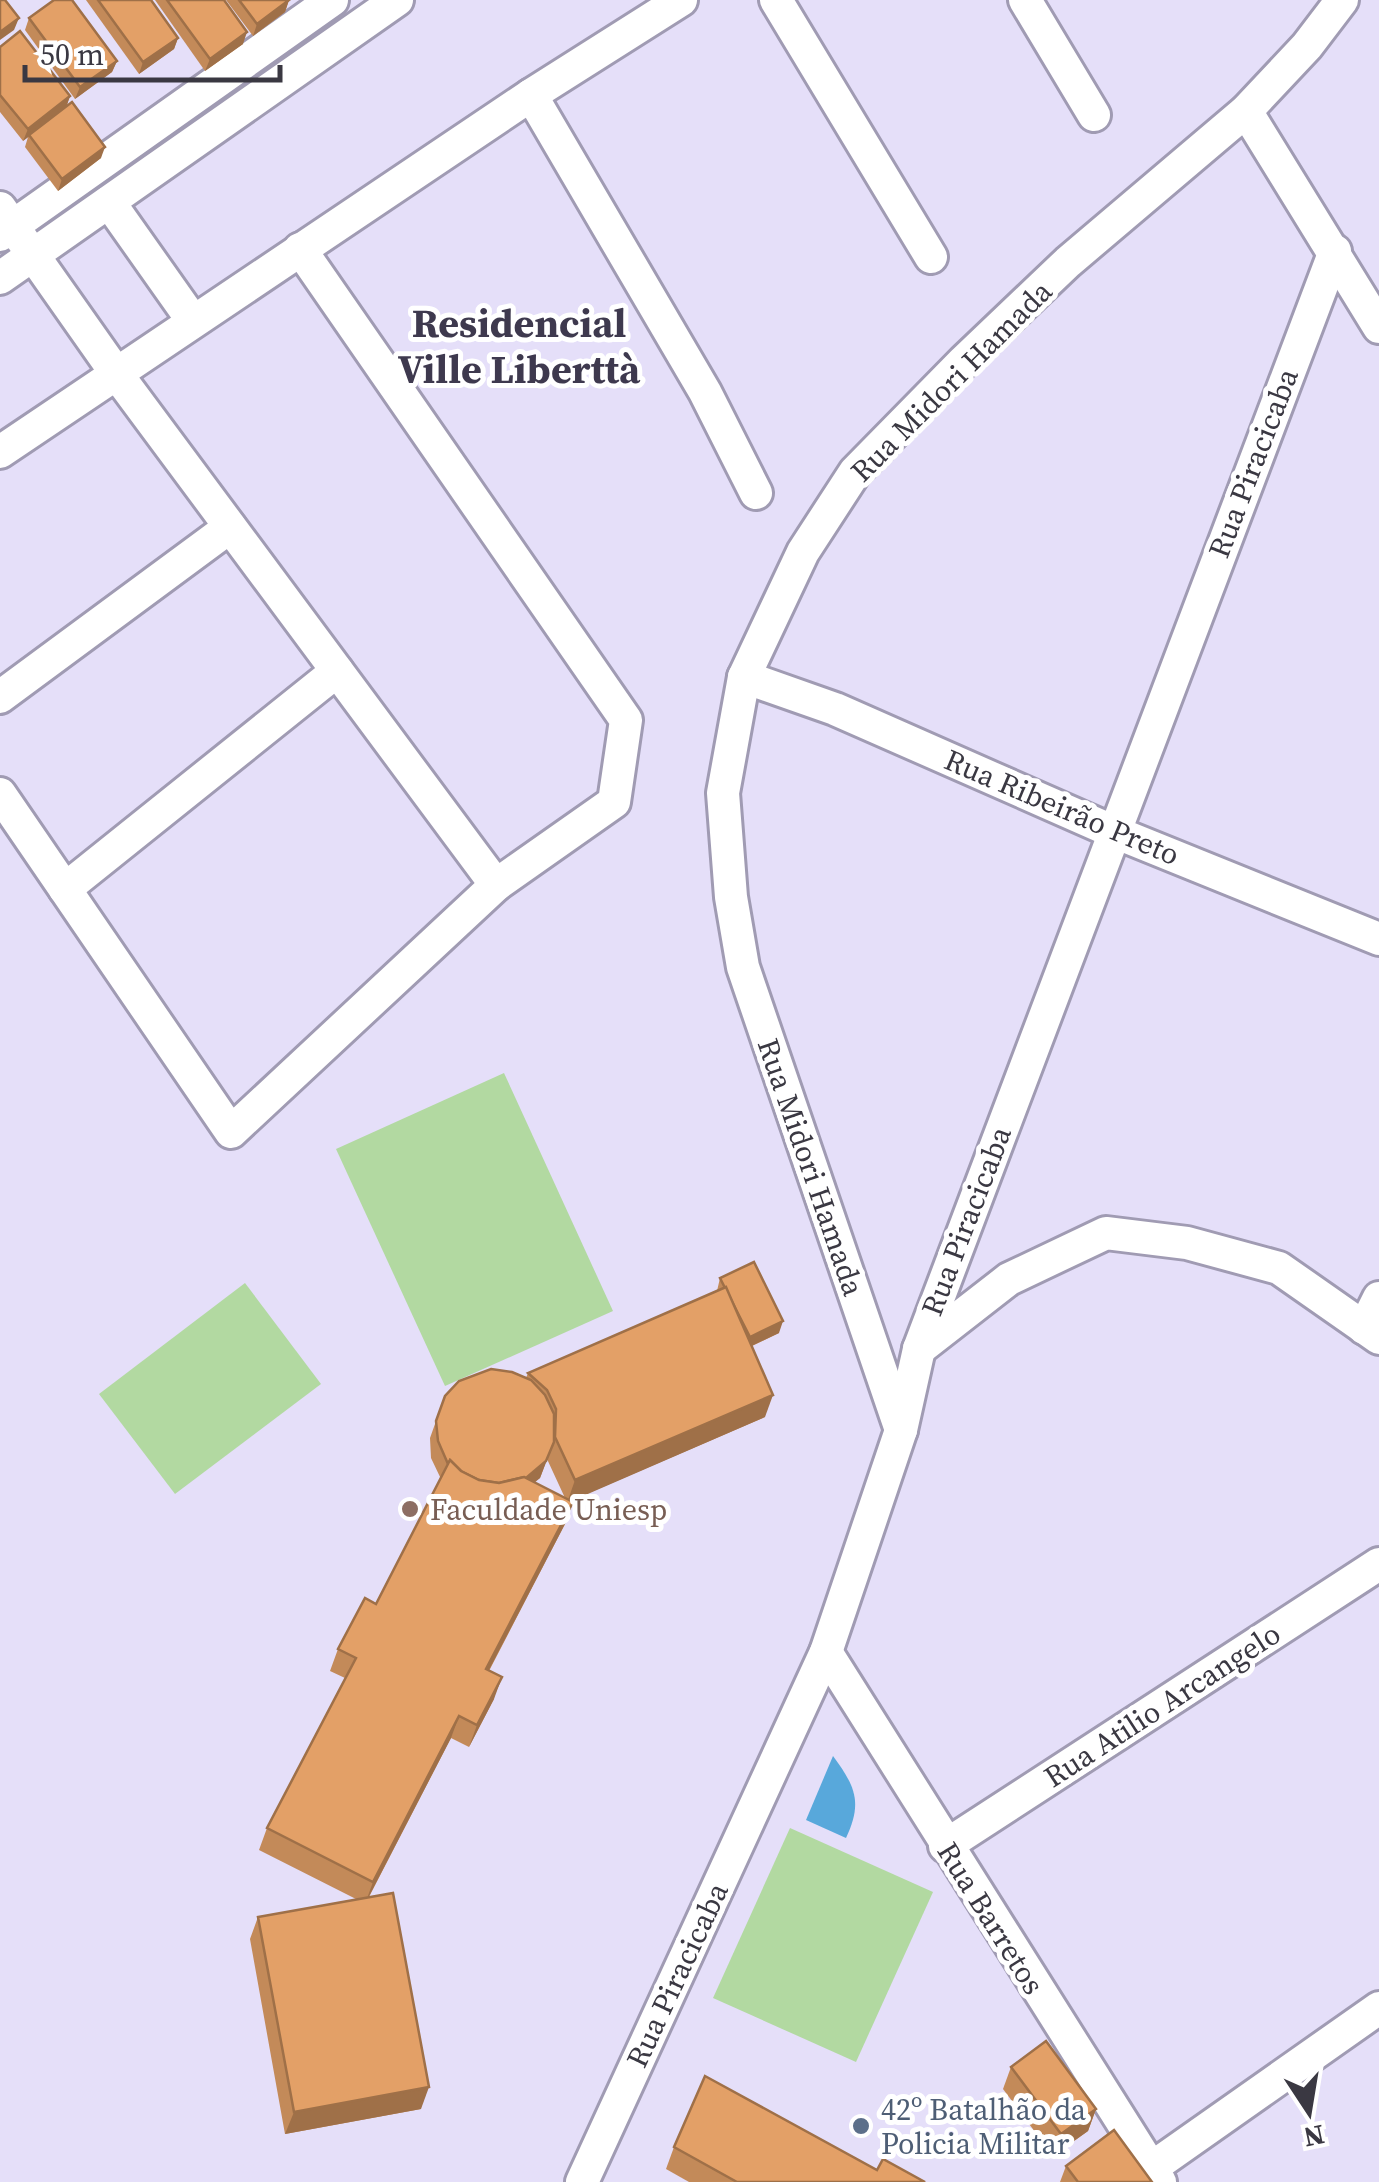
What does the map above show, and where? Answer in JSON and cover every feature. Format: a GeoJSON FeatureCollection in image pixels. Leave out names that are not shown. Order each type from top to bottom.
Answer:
{"type":"FeatureCollection","features":[{"type":"Feature","properties":{"kind":"street"},"geometry":{"type":"LineString","coordinates":[[332,0],[5,223],[35,254],[116,373],[496,886]]}},
{"type":"Feature","properties":{"kind":"street"},"geometry":{"type":"LineString","coordinates":[[0,278],[398,0]]}},
{"type":"Feature","properties":{"kind":"street"},"geometry":{"type":"LineString","coordinates":[[0,452],[531,95],[682,0]]}},
{"type":"Feature","properties":{"kind":"street"},"geometry":{"type":"LineString","coordinates":[[776,0],[931,257]]}},
{"type":"Feature","properties":{"kind":"street"},"geometry":{"type":"LineString","coordinates":[[1025,0],[1094,115]]}},
{"type":"Feature","properties":{"kind":"street","name":"Rua Midori Hamada"},"geometry":{"type":"LineString","coordinates":[[901,1430],[742,967],[731,897],[723,793],[744,676],[803,552],[856,472],[1068,262],[1246,111],[1308,46],[1342,0]]}},
{"type":"Feature","properties":{"kind":"street"},"geometry":{"type":"LineString","coordinates":[[531,95],[704,392],[756,493]]}},
{"type":"Feature","properties":{"kind":"street"},"geometry":{"type":"LineString","coordinates":[[1246,111],[1379,327]]}},
{"type":"Feature","properties":{"kind":"street"},"geometry":{"type":"LineString","coordinates":[[109,202],[193,321]]}},
{"type":"Feature","properties":{"kind":"street"},"geometry":{"type":"LineString","coordinates":[[0,794],[231,1132],[496,886],[614,802],[626,720],[300,249]]}},
{"type":"Feature","properties":{"kind":"street","name":"Rua Piracicaba"},"geometry":{"type":"LineString","coordinates":[[582,2182],[826,1652],[901,1430],[918,1348],[1335,251]]}},
{"type":"Feature","properties":{"kind":"street"},"geometry":{"type":"LineString","coordinates":[[0,697],[230,527]]}},
{"type":"Feature","properties":{"kind":"street"},"geometry":{"type":"LineString","coordinates":[[65,889],[337,670]]}},
{"type":"Feature","properties":{"kind":"street","name":"Rua Ribeirão Preto"},"geometry":{"type":"LineString","coordinates":[[744,676],[835,709],[1112,831],[1379,939]]}},
{"type":"Feature","properties":{"kind":"street"},"geometry":{"type":"LineString","coordinates":[[918,1348],[1009,1279],[1106,1234],[1187,1244],[1279,1268],[1372,1333],[1379,1298]]}},
{"type":"Feature","properties":{"kind":"street","name":"Rua Atilio Arcangelo"},"geometry":{"type":"LineString","coordinates":[[945,1846],[1379,1564]]}},
{"type":"Feature","properties":{"kind":"street","name":"Rua Barretos"},"geometry":{"type":"LineString","coordinates":[[826,1652],[1155,2175]]}},
{"type":"Feature","properties":{"kind":"street"},"geometry":{"type":"LineString","coordinates":[[1155,2175],[1379,2008]]}},
{"type":"Feature","properties":{"kind":"green space"},"geometry":{"type":"Polygon","coordinates":[[[504,1073],[613,1311],[445,1386],[336,1149],[504,1073]]]}},
{"type":"Feature","properties":{"kind":"green space"},"geometry":{"type":"Polygon","coordinates":[[[245,1283],[321,1384],[175,1494],[99,1394],[245,1283]]]}},
{"type":"Feature","properties":{"kind":"green space"},"geometry":{"type":"Polygon","coordinates":[[[790,1828],[933,1892],[856,2062],[713,1998],[790,1828]]]}},
{"type":"Feature","properties":{"kind":"water"},"geometry":{"type":"Polygon","coordinates":[[[833,1756],[854,1795],[854,1814],[846,1838],[806,1820],[833,1756]]]}},
{"type":"Feature","properties":{"kind":"building"},"geometry":{"type":"Polygon","coordinates":[[[0,0],[5,0],[19,18],[0,32],[0,0]]]}},
{"type":"Feature","properties":{"kind":"building"},"geometry":{"type":"Polygon","coordinates":[[[54,0],[72,0],[117,61],[80,87],[29,18],[54,0]]]}},
{"type":"Feature","properties":{"kind":"building"},"geometry":{"type":"Polygon","coordinates":[[[98,0],[151,0],[178,38],[143,62],[98,0]]]}},
{"type":"Feature","properties":{"kind":"building"},"geometry":{"type":"Polygon","coordinates":[[[167,0],[224,0],[247,32],[210,59],[167,0]]]}},
{"type":"Feature","properties":{"kind":"building"},"geometry":{"type":"Polygon","coordinates":[[[239,0],[289,0],[257,24],[239,0]]]}},
{"type":"Feature","properties":{"kind":"building"},"geometry":{"type":"Polygon","coordinates":[[[20,31],[70,96],[28,129],[0,95],[0,47],[20,31]]]}},
{"type":"Feature","properties":{"kind":"building"},"geometry":{"type":"Polygon","coordinates":[[[72,102],[105,147],[62,179],[29,135],[72,102]]]}},
{"type":"Feature","properties":{"kind":"building"},"geometry":{"type":"Polygon","coordinates":[[[754,1262],[783,1321],[750,1337],[720,1278],[754,1262]]]}},
{"type":"Feature","properties":{"kind":"building"},"geometry":{"type":"Polygon","coordinates":[[[726,1287],[773,1395],[575,1480],[555,1437],[556,1409],[547,1390],[528,1373],[726,1287]]]}},
{"type":"Feature","properties":{"kind":"building"},"geometry":{"type":"Polygon","coordinates":[[[491,1369],[531,1380],[545,1395],[554,1414],[554,1442],[546,1461],[526,1478],[499,1483],[479,1480],[450,1460],[448,1464],[438,1441],[436,1421],[445,1396],[459,1381],[491,1369]]]}},
{"type":"Feature","properties":{"kind":"building"},"geometry":{"type":"Polygon","coordinates":[[[450,1460],[479,1480],[499,1483],[524,1477],[573,1502],[486,1669],[502,1677],[477,1725],[459,1716],[373,1882],[267,1828],[356,1658],[338,1649],[365,1598],[376,1604],[450,1460]]]}},
{"type":"Feature","properties":{"kind":"building"},"geometry":{"type":"Polygon","coordinates":[[[393,1893],[429,2087],[294,2112],[258,1917],[393,1893]]]}},
{"type":"Feature","properties":{"kind":"building"},"geometry":{"type":"Polygon","coordinates":[[[1046,2041],[1096,2109],[1061,2134],[1011,2067],[1046,2041]]]}},
{"type":"Feature","properties":{"kind":"building"},"geometry":{"type":"Polygon","coordinates":[[[705,2076],[877,2170],[883,2159],[925,2182],[737,2182],[674,2147],[705,2076]]]}},
{"type":"Feature","properties":{"kind":"building"},"geometry":{"type":"Polygon","coordinates":[[[1114,2130],[1152,2182],[1078,2182],[1066,2166],[1114,2130]]]}},
{"type":"Feature","properties":{"kind":"place","name":"Faculdade Uniesp"},"geometry":{"type":"Point","coordinates":[410,1509]}},
{"type":"Feature","properties":{"kind":"place","name":"42º Batalhão da Policia Militar"},"geometry":{"type":"Point","coordinates":[861,2126]}},
{"type":"Feature","properties":{"kind":"district","name":"Residencial Ville Liberttà"},"geometry":{"type":"Point","coordinates":[519,346]}}]}
